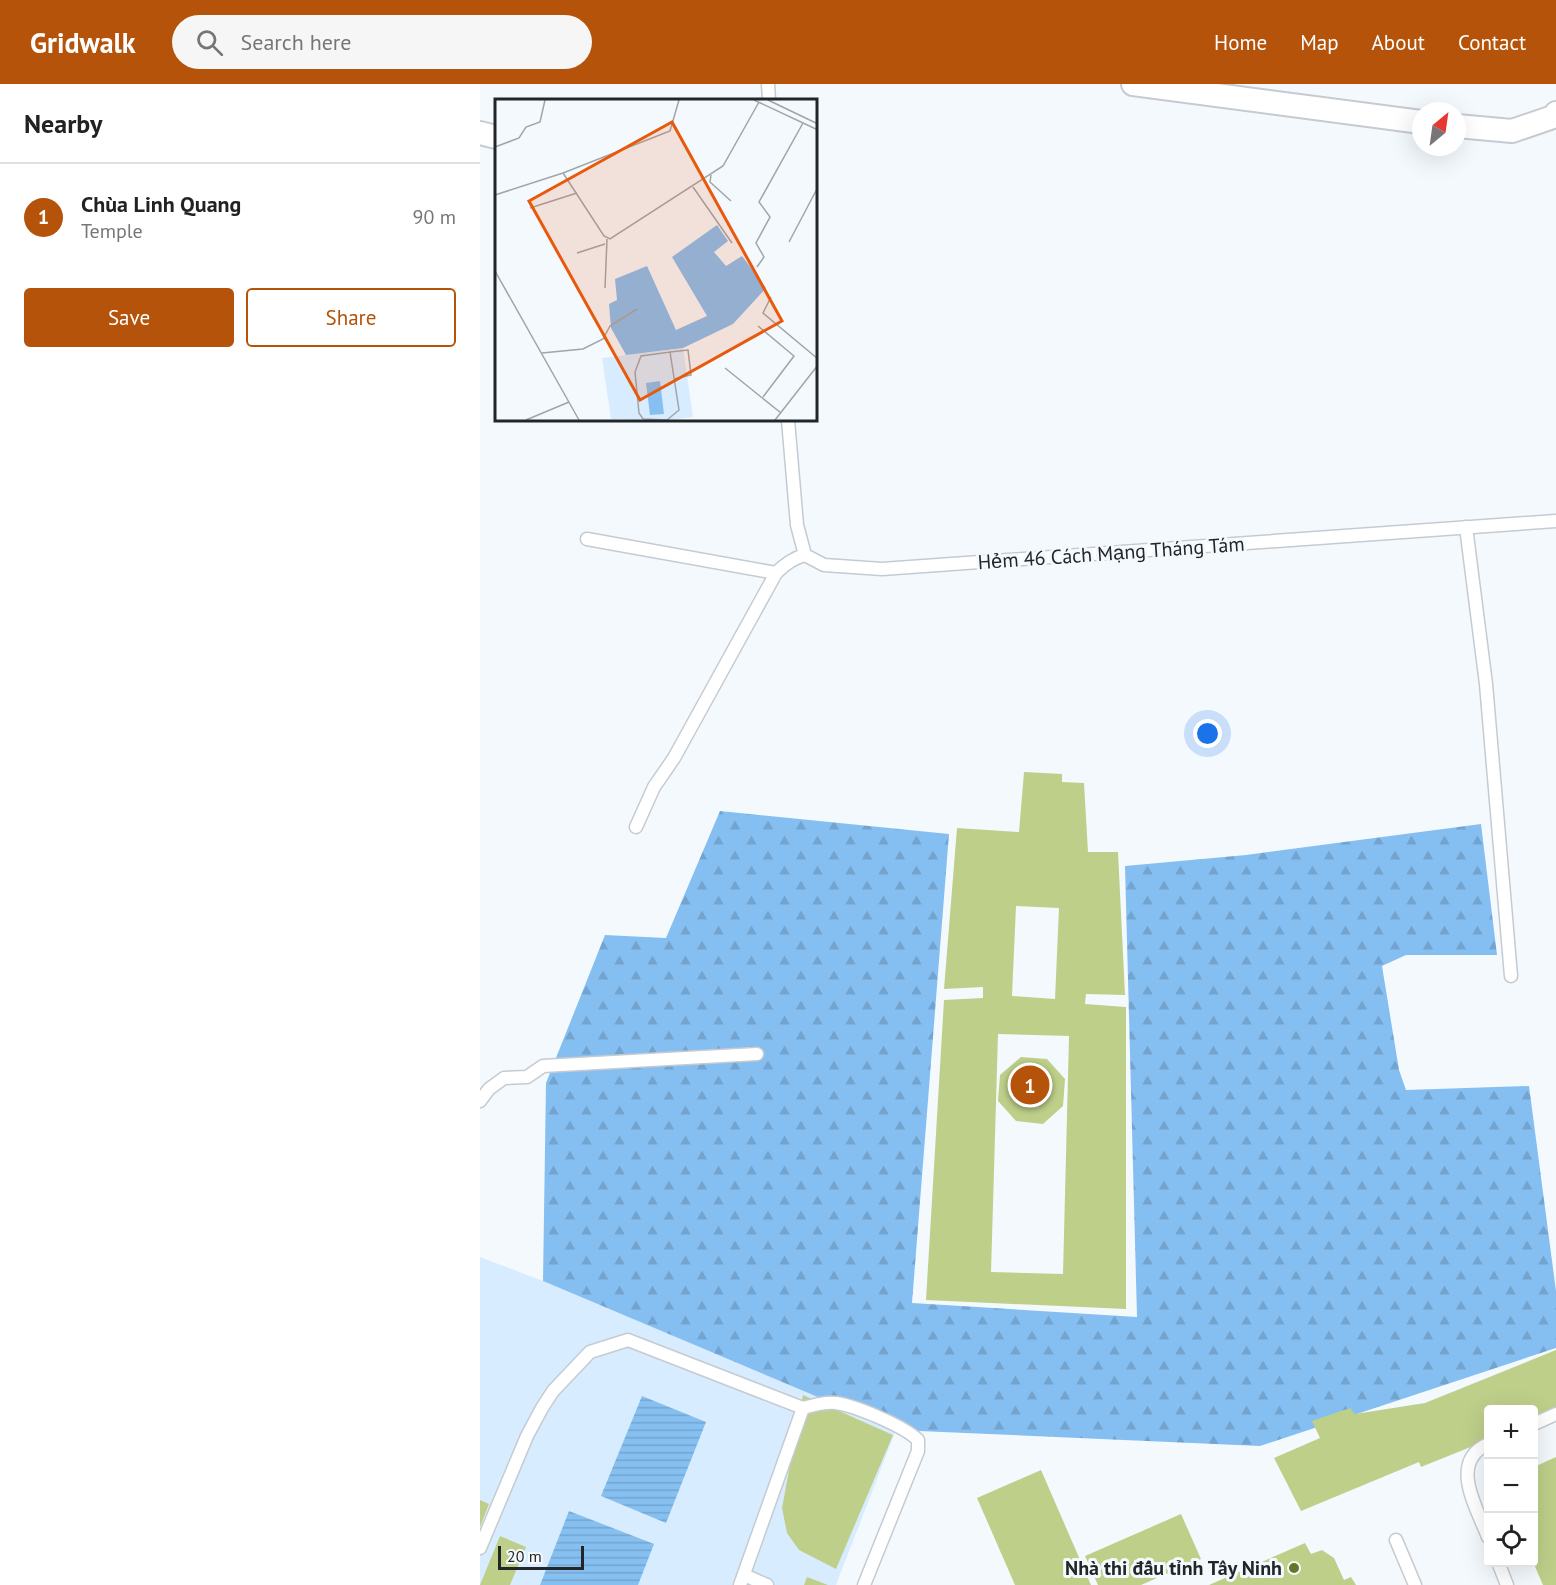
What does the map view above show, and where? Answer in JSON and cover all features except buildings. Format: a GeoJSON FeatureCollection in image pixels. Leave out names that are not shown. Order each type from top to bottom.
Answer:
{"type":"FeatureCollection","features":[{"type":"Feature","properties":{"kind":"street"},"geometry":{"type":"LineString","coordinates":[[1133,84],[1412,121]]}},
{"type":"Feature","properties":{"kind":"street"},"geometry":{"type":"LineString","coordinates":[[1466,127],[1512,131],[1553,117],[1556,113]]}},
{"type":"Feature","properties":{"kind":"street"},"geometry":{"type":"LineString","coordinates":[[480,133],[495,137]]}},
{"type":"Feature","properties":{"kind":"lane"},"geometry":{"type":"LineString","coordinates":[[768,84],[769,99]]}},
{"type":"Feature","properties":{"kind":"lane"},"geometry":{"type":"LineString","coordinates":[[636,827],[654,787],[674,758],[776,573],[796,557],[805,555],[797,525],[788,422]]}},
{"type":"Feature","properties":{"kind":"lane","name":"Hẻm 46 Cách Mạng Tháng Tám"},"geometry":{"type":"LineString","coordinates":[[805,555],[824,565],[882,569],[1556,521]]}},
{"type":"Feature","properties":{"kind":"lane"},"geometry":{"type":"LineString","coordinates":[[1466,527],[1486,684],[1511,976]]}},
{"type":"Feature","properties":{"kind":"lane"},"geometry":{"type":"LineString","coordinates":[[587,539],[776,573]]}},
{"type":"Feature","properties":{"kind":"lane"},"geometry":{"type":"LineString","coordinates":[[480,1101],[489,1089],[504,1078],[527,1077],[543,1066],[757,1054]]}},
{"type":"Feature","properties":{"kind":"lane"},"geometry":{"type":"LineString","coordinates":[[480,1548],[527,1436],[553,1391],[590,1352],[628,1340],[803,1408],[821,1403],[835,1403],[849,1407],[909,1431],[918,1440],[918,1451],[864,1585]]}},
{"type":"Feature","properties":{"kind":"lane"},"geometry":{"type":"LineString","coordinates":[[767,1585],[742,1580],[803,1408]]}},
{"type":"Feature","properties":{"kind":"lane"},"geometry":{"type":"LineString","coordinates":[[1538,1422],[1556,1414]]}},
{"type":"Feature","properties":{"kind":"lane"},"geometry":{"type":"LineString","coordinates":[[1484,1447],[1472,1455],[1468,1465],[1467,1482],[1484,1527]]}},
{"type":"Feature","properties":{"kind":"lane"},"geometry":{"type":"LineString","coordinates":[[1396,1540],[1415,1585]]}},
{"type":"Feature","properties":{"kind":"lane"},"geometry":{"type":"LineString","coordinates":[[1500,1567],[1507,1585]]}},
{"type":"Feature","properties":{"kind":"shaded area"},"geometry":{"type":"Polygon","coordinates":[[[480,1257],[543,1281],[896,1430],[836,1585],[480,1585],[480,1257]]]}},
{"type":"Feature","properties":{"kind":"shaded area"},"geometry":{"type":"Polygon","coordinates":[[[642,1396],[706,1422],[666,1523],[601,1496],[642,1396]]]}},
{"type":"Feature","properties":{"kind":"shaded area"},"geometry":{"type":"Polygon","coordinates":[[[569,1511],[654,1544],[638,1585],[540,1585],[569,1511]]]}},
{"type":"Feature","properties":{"kind":"green space"},"geometry":{"type":"Polygon","coordinates":[[[720,811],[949,834],[912,1303],[1137,1317],[1125,866],[1246,855],[1481,824],[1497,955],[1406,955],[1382,966],[1399,1070],[1406,1090],[1529,1086],[1556,1291],[1556,1348],[1260,1446],[896,1430],[543,1281],[546,1083],[605,935],[666,938],[720,811]]]}},
{"type":"Feature","properties":{"kind":"place","name":"Chùa Linh Quang"},"geometry":{"type":"Point","coordinates":[1030,1085]}},
{"type":"Feature","properties":{"kind":"place","name":"Nhà thi đấu tỉnh Tây Ninh"},"geometry":{"type":"Point","coordinates":[1294,1568]}}]}
